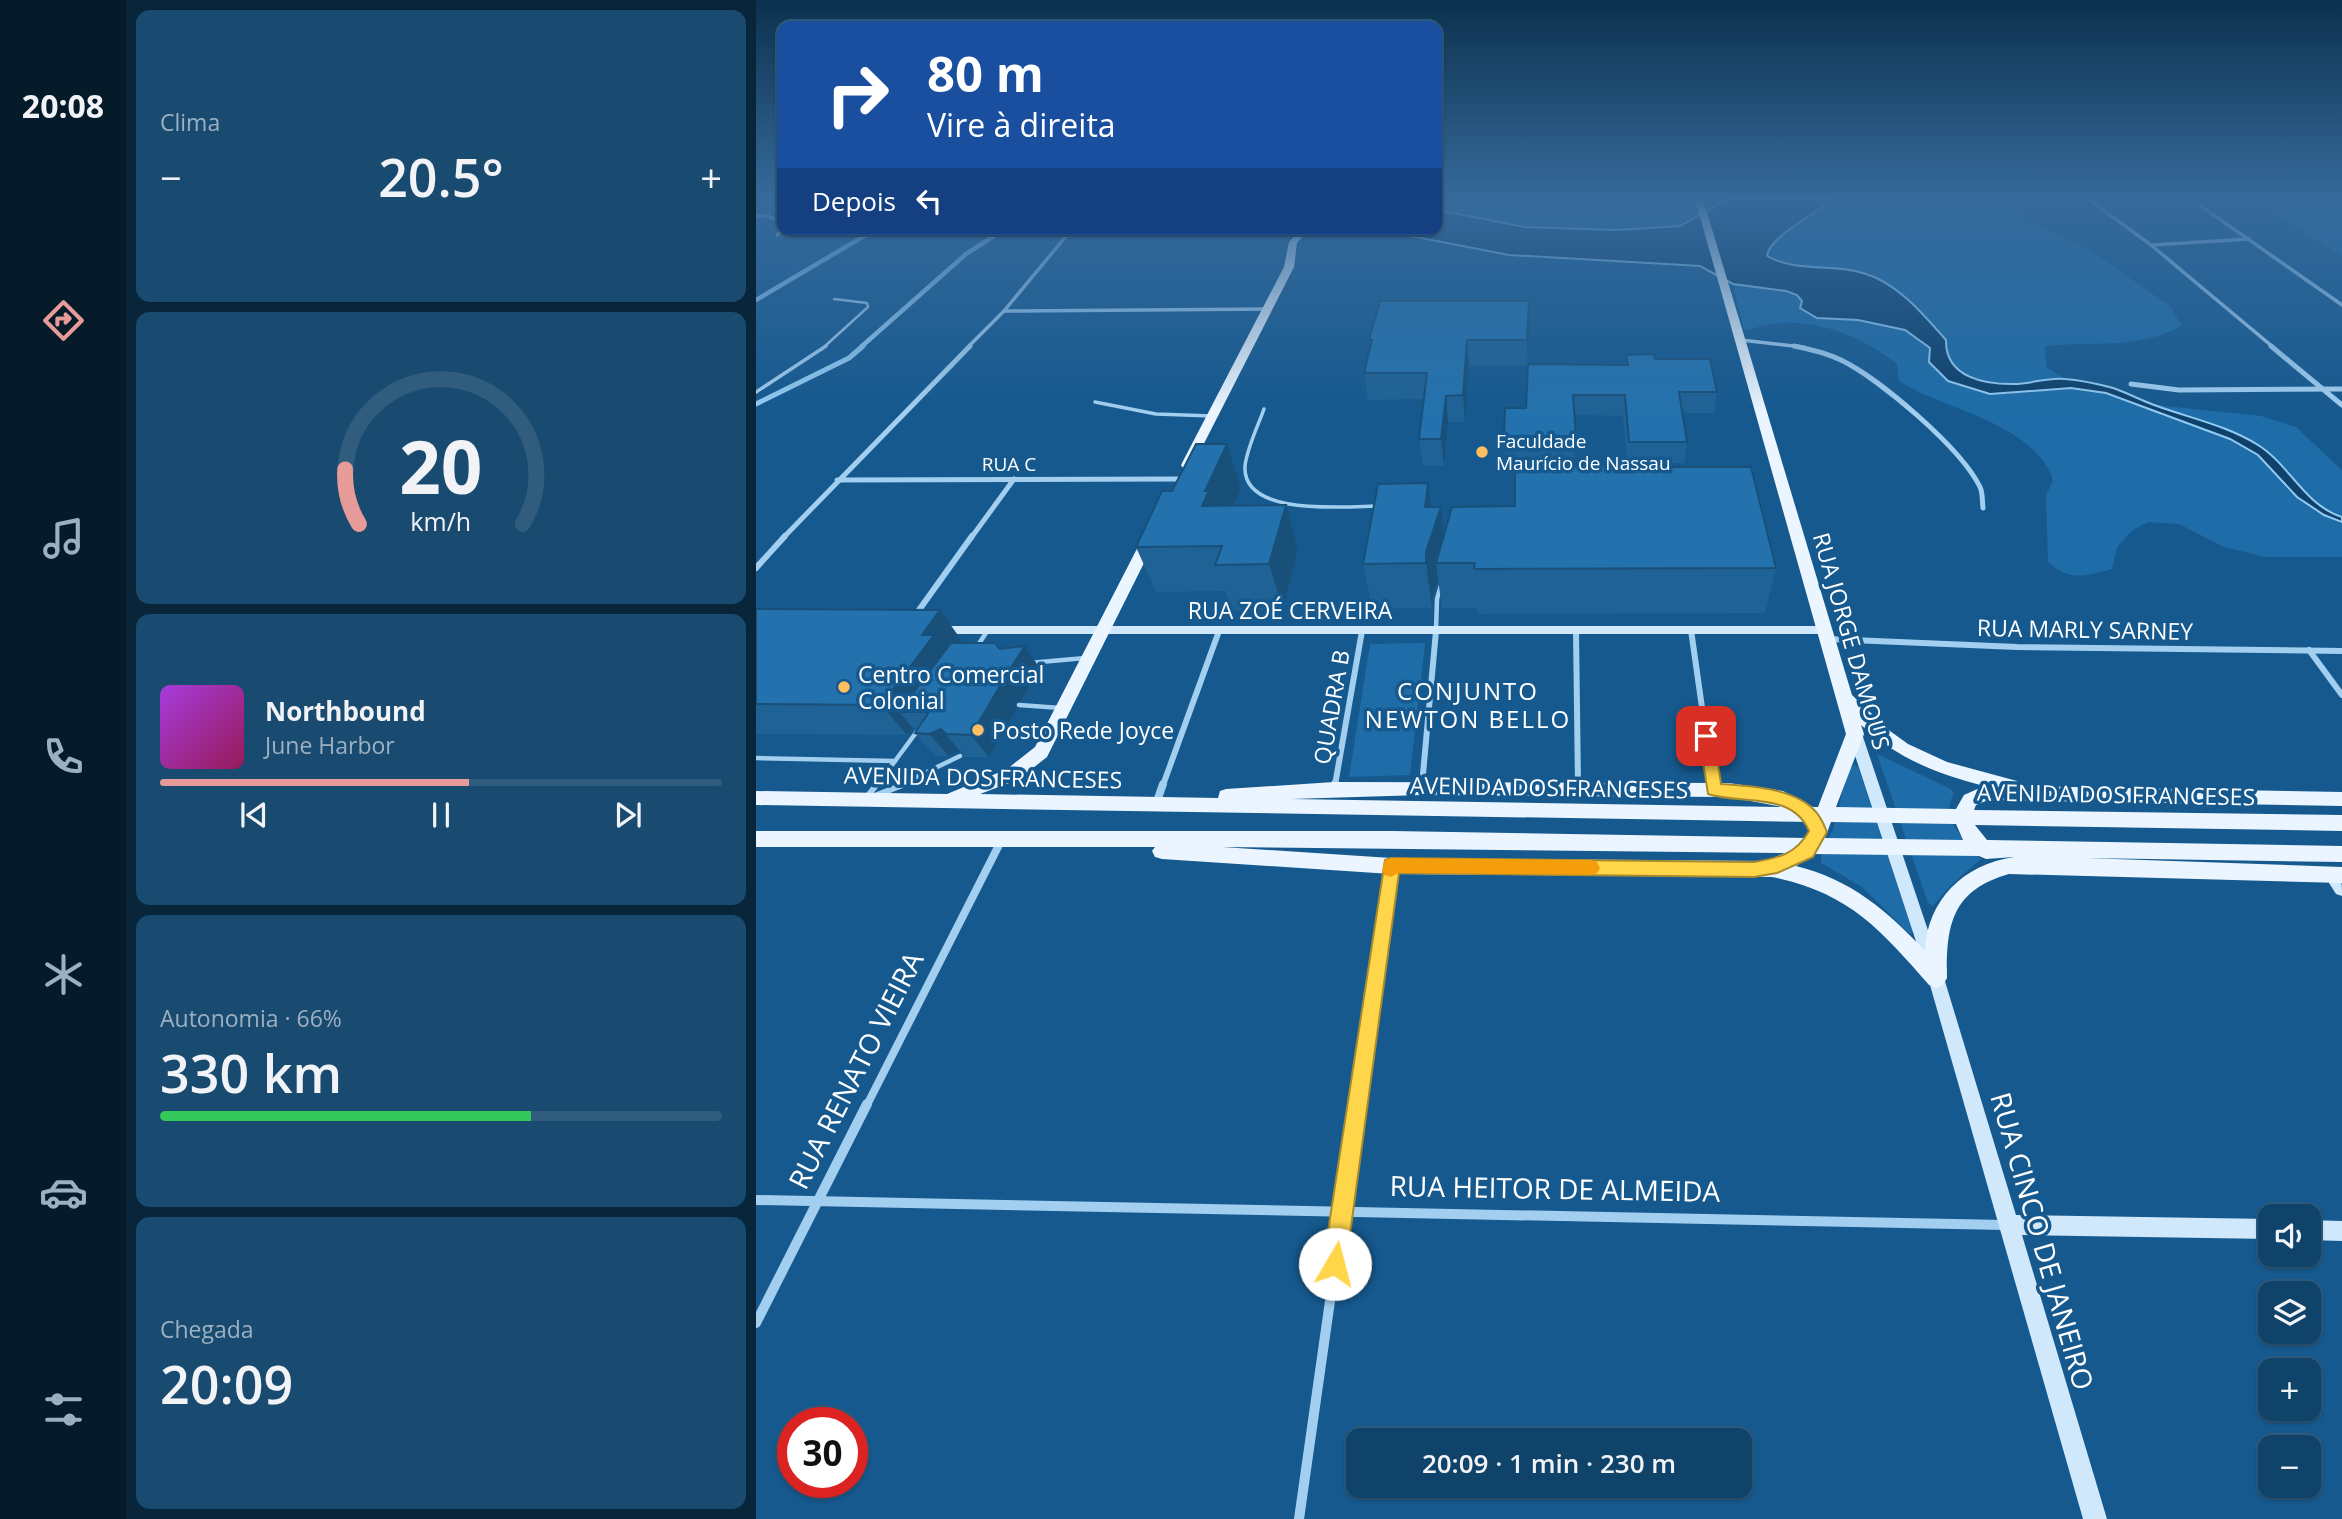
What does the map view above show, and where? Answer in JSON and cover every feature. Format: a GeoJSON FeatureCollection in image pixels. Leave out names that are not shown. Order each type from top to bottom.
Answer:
{"type":"FeatureCollection","features":[{"type":"Feature","properties":{"kind":"main road"},"geometry":{"type":"LineString","coordinates":[[1177,484],[1288,270]]}},
{"type":"Feature","properties":{"kind":"main road","name":"RUA JORGE DAMOUS"},"geometry":{"type":"LineString","coordinates":[[1720,270],[1855,734]]}},
{"type":"Feature","properties":{"kind":"main road"},"geometry":{"type":"LineString","coordinates":[[940,800],[987,786],[1023,768],[1041,752],[1156,526]]}},
{"type":"Feature","properties":{"kind":"main road"},"geometry":{"type":"LineString","coordinates":[[1842,692],[1873,729],[1908,754],[1959,773],[2038,792]]}},
{"type":"Feature","properties":{"kind":"main road"},"geometry":{"type":"LineString","coordinates":[[1814,842],[1855,734]]}},
{"type":"Feature","properties":{"kind":"main road"},"geometry":{"type":"LineString","coordinates":[[1156,805],[1226,796],[1334,789],[1714,789],[1764,794],[1795,804],[1808,813],[1818,832],[1807,852],[1788,862],[1754,869]]}},
{"type":"Feature","properties":{"kind":"main road"},"geometry":{"type":"LineString","coordinates":[[2339,880],[2007,862],[1978,845],[1966,826],[1964,811],[1970,800],[1982,794],[2038,792],[2342,799]]}},
{"type":"Feature","properties":{"kind":"main road","name":"AVENIDA DOS FRANCESES"},"geometry":{"type":"LineString","coordinates":[[756,798],[2342,823]]}},
{"type":"Feature","properties":{"kind":"main road"},"geometry":{"type":"LineString","coordinates":[[756,839],[1392,839],[2342,854]]}},
{"type":"Feature","properties":{"kind":"main road"},"geometry":{"type":"LineString","coordinates":[[1001,841],[1391,866],[1754,869],[1802,874],[1842,890],[1865,905],[1899,935],[1936,978]]}},
{"type":"Feature","properties":{"kind":"main road"},"geometry":{"type":"LineString","coordinates":[[1936,978],[1939,923],[1950,902],[1980,876],[2002,867],[2022,864]]}},
{"type":"Feature","properties":{"kind":"street"},"geometry":{"type":"LineString","coordinates":[[756,568],[837,480],[1004,311],[1038,270]]}},
{"type":"Feature","properties":{"kind":"street"},"geometry":{"type":"LineString","coordinates":[[2181,270],[2342,405]]}},
{"type":"Feature","properties":{"kind":"street"},"geometry":{"type":"LineString","coordinates":[[2293,270],[2342,305]]}},
{"type":"Feature","properties":{"kind":"street"},"geometry":{"type":"LineString","coordinates":[[1004,311],[1269,309]]}},
{"type":"Feature","properties":{"kind":"street"},"geometry":{"type":"LineString","coordinates":[[1741,340],[1767,341],[1819,352],[1856,369],[1908,411],[1970,471],[1981,488],[1983,508]]}},
{"type":"Feature","properties":{"kind":"street"},"geometry":{"type":"LineString","coordinates":[[2131,384],[2179,390],[2342,389]]}},
{"type":"Feature","properties":{"kind":"street"},"geometry":{"type":"LineString","coordinates":[[909,624],[1014,479]]}},
{"type":"Feature","properties":{"kind":"street","name":"RUA C"},"geometry":{"type":"LineString","coordinates":[[837,480],[1014,479],[1177,484]]}},
{"type":"Feature","properties":{"kind":"street","name":"RUA ZOÉ CERVEIRA"},"geometry":{"type":"LineString","coordinates":[[909,624],[988,630],[1691,630],[1826,634]]}},
{"type":"Feature","properties":{"kind":"street"},"geometry":{"type":"LineString","coordinates":[[1691,630],[1714,789]]}},
{"type":"Feature","properties":{"kind":"street"},"geometry":{"type":"LineString","coordinates":[[1156,805],[1219,631]]}},
{"type":"Feature","properties":{"kind":"street","name":"QUADRA B"},"geometry":{"type":"LineString","coordinates":[[1334,789],[1362,631]]}},
{"type":"Feature","properties":{"kind":"street"},"geometry":{"type":"LineString","coordinates":[[1422,788],[1436,631]]}},
{"type":"Feature","properties":{"kind":"street"},"geometry":{"type":"LineString","coordinates":[[1576,631],[1578,789]]}},
{"type":"Feature","properties":{"kind":"street","name":"RUA MARLY SARNEY"},"geometry":{"type":"LineString","coordinates":[[1826,634],[2017,647],[2342,651]]}},
{"type":"Feature","properties":{"kind":"street"},"geometry":{"type":"LineString","coordinates":[[2309,650],[2342,695]]}},
{"type":"Feature","properties":{"kind":"street","name":"RUA JORGE DAMOUS"},"geometry":{"type":"LineString","coordinates":[[1855,734],[1936,978]]}},
{"type":"Feature","properties":{"kind":"street","name":"RUA RENATO VIEIRA"},"geometry":{"type":"LineString","coordinates":[[756,1322],[1001,841]]}},
{"type":"Feature","properties":{"kind":"street"},"geometry":{"type":"LineString","coordinates":[[1299,1519],[1391,866]]}},
{"type":"Feature","properties":{"kind":"street","name":"RUA CINCO DE JANEIRO"},"geometry":{"type":"LineString","coordinates":[[1936,978],[2095,1519]]}},
{"type":"Feature","properties":{"kind":"street","name":"RUA HEITOR DE ALMEIDA"},"geometry":{"type":"LineString","coordinates":[[756,1200],[2258,1230]]}},
{"type":"Feature","properties":{"kind":"street"},"geometry":{"type":"LineString","coordinates":[[2321,1230],[2342,1231]]}},
{"type":"Feature","properties":{"kind":"lane"},"geometry":{"type":"LineString","coordinates":[[756,392],[817,354],[867,307],[867,303],[862,301],[834,299]]}},
{"type":"Feature","properties":{"kind":"lane"},"geometry":{"type":"LineString","coordinates":[[1094,402],[1156,414],[1212,416]]}},
{"type":"Feature","properties":{"kind":"lane"},"geometry":{"type":"LineString","coordinates":[[1264,409],[1245,467],[1252,488],[1263,498],[1286,505],[1391,506]]}},
{"type":"Feature","properties":{"kind":"lane"},"geometry":{"type":"LineString","coordinates":[[1436,631],[1437,599],[1444,576]]}},
{"type":"Feature","properties":{"kind":"lane"},"geometry":{"type":"LineString","coordinates":[[974,651],[988,630]]}},
{"type":"Feature","properties":{"kind":"lane"},"geometry":{"type":"LineString","coordinates":[[1021,665],[1088,658]]}},
{"type":"Feature","properties":{"kind":"lane"},"geometry":{"type":"LineString","coordinates":[[1019,705],[1064,709]]}},
{"type":"Feature","properties":{"kind":"lane"},"geometry":{"type":"LineString","coordinates":[[865,799],[919,728]]}},
{"type":"Feature","properties":{"kind":"lane"},"geometry":{"type":"LineString","coordinates":[[865,799],[923,776],[960,757]]}},
{"type":"Feature","properties":{"kind":"lane"},"geometry":{"type":"LineString","coordinates":[[756,758],[895,761]]}},
{"type":"Feature","properties":{"kind":"shaded area"},"geometry":{"type":"Polygon","coordinates":[[[1707,270],[1850,270],[1876,278],[1899,292],[1919,310],[1946,340],[1947,353],[1952,363],[1970,377],[2005,384],[2047,379],[2077,380],[2113,388],[2209,423],[2258,445],[2269,453],[2317,504],[2342,517],[2342,522],[2324,515],[2297,497],[2258,455],[2230,439],[2106,393],[2071,388],[1990,394],[1948,381],[1929,362],[1930,348],[1905,330],[1858,320],[1817,318],[1800,308],[1802,301],[1797,295],[1733,284],[1707,270]]]}},
{"type":"Feature","properties":{"kind":"shaded area"},"geometry":{"type":"Polygon","coordinates":[[[1836,270],[2118,270],[2170,306],[2182,326],[2165,334],[2131,342],[2045,346],[2046,367],[2063,378],[1990,383],[1973,379],[1959,371],[1949,358],[1946,340],[1903,295],[1836,270]]]}},
{"type":"Feature","properties":{"kind":"shaded area"},"geometry":{"type":"Polygon","coordinates":[[[1733,284],[1797,295],[1817,318],[1858,320],[1905,330],[1930,348],[1929,362],[2006,394],[2071,388],[2106,393],[2230,439],[2258,455],[2297,497],[2324,515],[2342,522],[2342,557],[2265,557],[2224,547],[2179,524],[2148,522],[2133,530],[2117,547],[2112,569],[2078,576],[2064,573],[2048,562],[2046,495],[2053,481],[2044,461],[2028,445],[1986,420],[1899,381],[1897,364],[1858,339],[1828,328],[1797,323],[1744,330],[1733,284]]]}},
{"type":"Feature","properties":{"kind":"shaded area"},"geometry":{"type":"Polygon","coordinates":[[[2155,405],[2261,416],[2296,427],[2342,470],[2342,517],[2311,499],[2259,446],[2155,405]]]}},
{"type":"Feature","properties":{"kind":"shaded area"},"geometry":{"type":"Polygon","coordinates":[[[1425,643],[1410,775],[1349,777],[1370,644],[1425,643]]]}},
{"type":"Feature","properties":{"kind":"shaded area"},"geometry":{"type":"Polygon","coordinates":[[[1877,754],[1951,789],[1954,793],[1950,803],[1952,821],[1981,859],[1952,884],[1933,906],[1928,903],[1877,754]]]}},
{"type":"Feature","properties":{"kind":"shaded area"},"geometry":{"type":"Polygon","coordinates":[[[1854,765],[1858,767],[1913,932],[1910,934],[1862,887],[1821,863],[1821,852],[1833,830],[1848,770],[1854,765]]]}},
{"type":"Feature","properties":{"kind":"building"},"geometry":{"type":"Polygon","coordinates":[[[1380,301],[1529,301],[1527,340],[1467,340],[1463,395],[1446,396],[1441,439],[1419,439],[1427,373],[1364,373],[1372,340],[1369,340],[1380,301]]]}},
{"type":"Feature","properties":{"kind":"building"},"geometry":{"type":"Polygon","coordinates":[[[1654,354],[1655,359],[1710,359],[1717,392],[1679,392],[1687,442],[1629,442],[1625,395],[1573,395],[1576,436],[1504,436],[1505,408],[1526,408],[1528,364],[1628,365],[1626,355],[1654,354]]]}},
{"type":"Feature","properties":{"kind":"building"},"geometry":{"type":"Polygon","coordinates":[[[1196,444],[1227,444],[1205,491],[1209,491],[1202,506],[1286,505],[1269,564],[1215,565],[1222,546],[1136,547],[1162,491],[1172,491],[1196,444]]]}},
{"type":"Feature","properties":{"kind":"building"},"geometry":{"type":"Polygon","coordinates":[[[1515,467],[1751,467],[1776,568],[1474,569],[1475,563],[1436,563],[1452,507],[1515,506],[1515,467]]]}},
{"type":"Feature","properties":{"kind":"building"},"geometry":{"type":"Polygon","coordinates":[[[1428,483],[1425,507],[1441,507],[1426,552],[1426,563],[1363,564],[1378,484],[1428,483]]]}},
{"type":"Feature","properties":{"kind":"building"},"geometry":{"type":"Polygon","coordinates":[[[756,609],[940,610],[922,635],[934,635],[881,705],[756,704],[756,609]]]}},
{"type":"Feature","properties":{"kind":"building"},"geometry":{"type":"Polygon","coordinates":[[[951,643],[995,643],[1000,649],[1025,646],[1005,677],[998,680],[1000,686],[971,735],[946,734],[941,729],[929,734],[915,733],[929,712],[899,712],[951,643]]]}},
{"type":"Feature","properties":{"kind":"waterway"},"geometry":{"type":"LineString","coordinates":[[756,300],[807,270]]}},
{"type":"Feature","properties":{"kind":"waterway"},"geometry":{"type":"LineString","coordinates":[[861,347],[948,270]]}},
{"type":"Feature","properties":{"kind":"waterway"},"geometry":{"type":"LineString","coordinates":[[756,404],[849,358],[863,346]]}},
{"type":"Feature","properties":{"kind":"slow traffic"},"geometry":{"type":"LineString","coordinates":[[1391,870],[1391,866],[1591,868]]}},
{"type":"Feature","properties":{"kind":"place","name":"Faculdade Maurício de Nassau"},"geometry":{"type":"Point","coordinates":[1482,452]}},
{"type":"Feature","properties":{"kind":"place","name":"Centro Comercial Colonial"},"geometry":{"type":"Point","coordinates":[844,687]}},
{"type":"Feature","properties":{"kind":"place","name":"Posto Rede Joyce"},"geometry":{"type":"Point","coordinates":[978,730]}},
{"type":"Feature","properties":{"kind":"district","name":"CONJUNTO NEWTON BELLO"},"geometry":{"type":"Point","coordinates":[1468,704]}},
{"type":"Feature","properties":{"kind":"route"},"geometry":{"type":"LineString","coordinates":[[1335,1264],[1391,866],[1754,869],[1777,866],[1807,852],[1818,832],[1812,818],[1800,807],[1764,794],[1714,789],[1706,736]]}}]}
